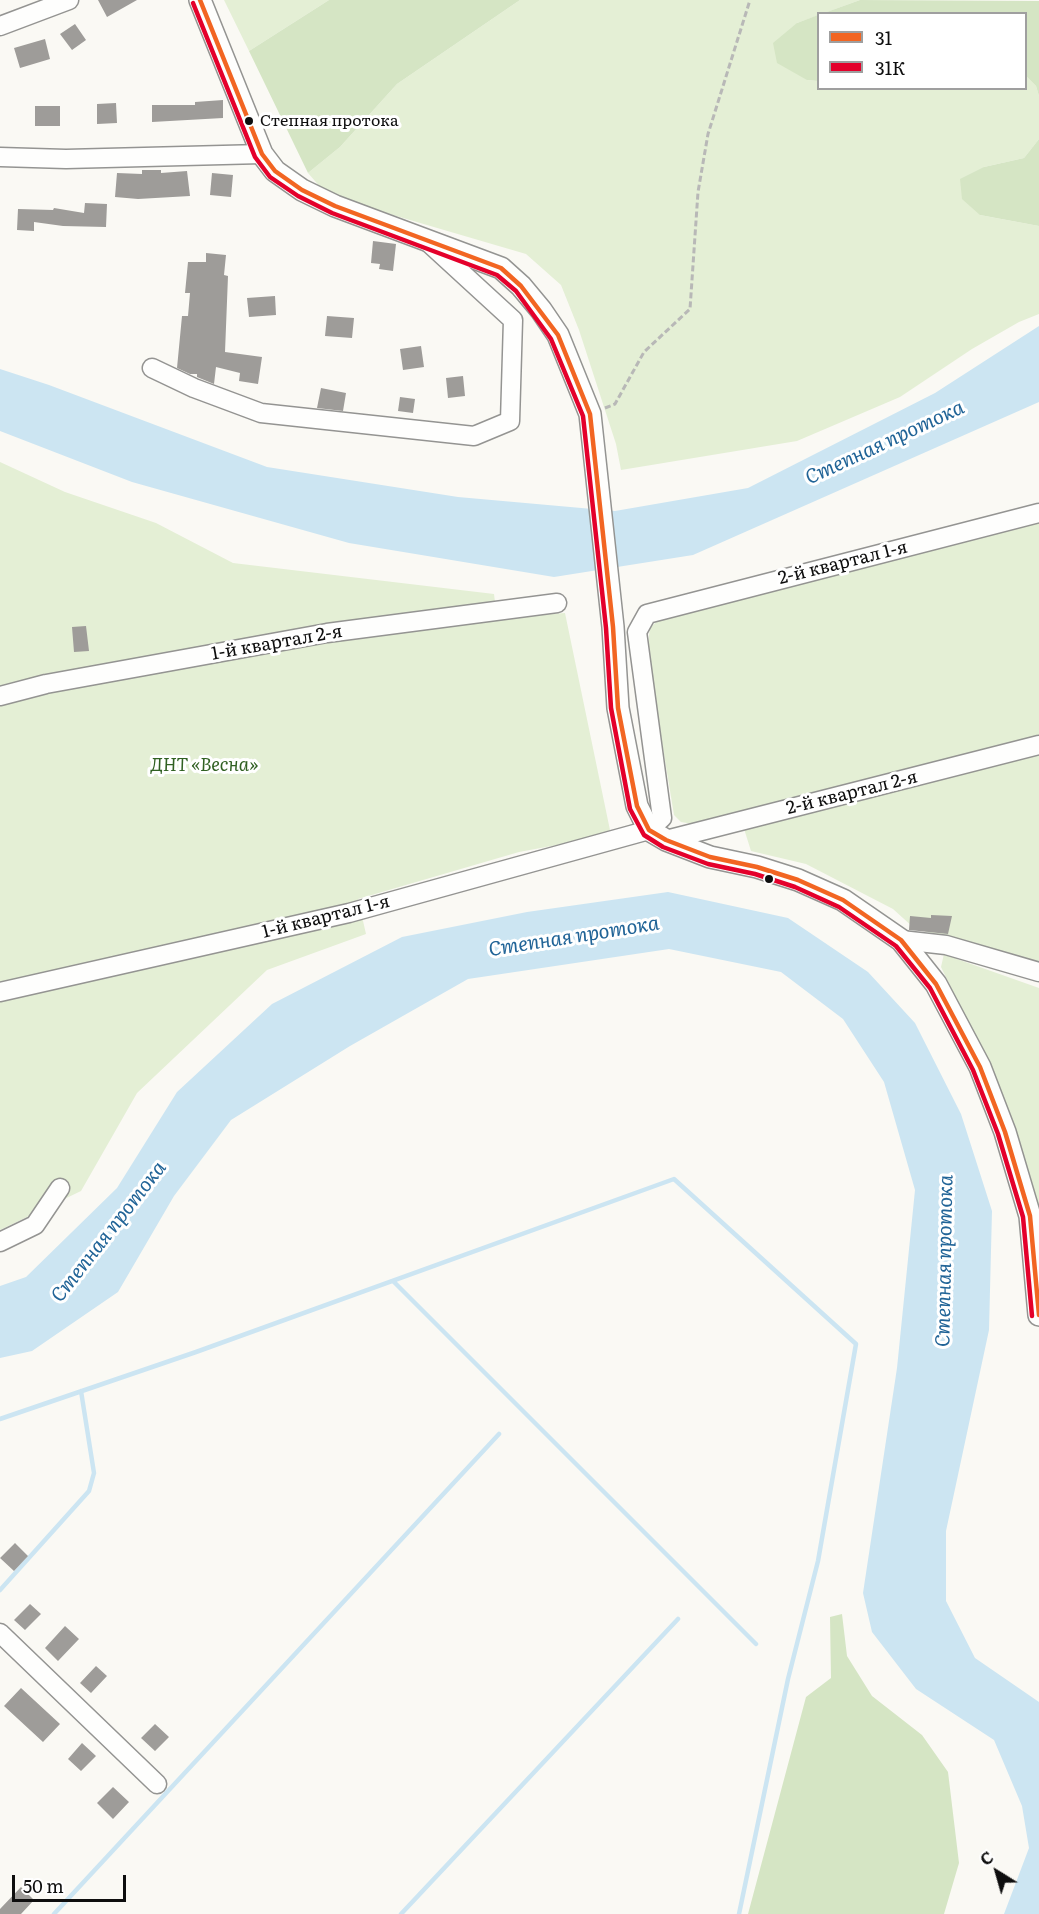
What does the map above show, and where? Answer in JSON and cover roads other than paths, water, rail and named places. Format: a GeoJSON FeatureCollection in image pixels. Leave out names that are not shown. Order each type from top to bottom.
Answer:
{"type":"FeatureCollection","features":[{"type":"Feature","properties":{"kind":"street"},"geometry":{"type":"LineString","coordinates":[[0,26],[69,0]]}},
{"type":"Feature","properties":{"kind":"street"},"geometry":{"type":"LineString","coordinates":[[200,0],[262,154],[275,171],[302,190],[334,206],[501,268],[521,286],[558,335],[590,414],[612,622],[618,708],[637,806],[657,835],[710,857],[757,867],[798,880],[843,900],[901,940],[936,984],[980,1067],[1005,1132],[1030,1216],[1039,1315]]}},
{"type":"Feature","properties":{"kind":"street"},"geometry":{"type":"LineString","coordinates":[[0,157],[66,159],[262,154]]}},
{"type":"Feature","properties":{"kind":"street"},"geometry":{"type":"LineString","coordinates":[[152,368],[194,388],[261,413],[474,436],[510,422],[513,320],[424,239]]}},
{"type":"Feature","properties":{"kind":"street","name":"2-й квартал 1-я"},"geometry":{"type":"LineString","coordinates":[[657,835],[662,818],[637,632],[647,614],[1039,513]]}},
{"type":"Feature","properties":{"kind":"street","name":"1-й квартал 2-я"},"geometry":{"type":"LineString","coordinates":[[0,696],[45,684],[327,633],[557,603]]}},
{"type":"Feature","properties":{"kind":"street","name":"2-й квартал 2-я"},"geometry":{"type":"LineString","coordinates":[[657,835],[1039,745]]}},
{"type":"Feature","properties":{"kind":"street","name":"1-й квартал 1-я"},"geometry":{"type":"LineString","coordinates":[[0,992],[349,913],[657,835]]}},
{"type":"Feature","properties":{"kind":"street"},"geometry":{"type":"LineString","coordinates":[[901,940],[946,945],[1039,972]]}},
{"type":"Feature","properties":{"kind":"street"},"geometry":{"type":"LineString","coordinates":[[0,1242],[35,1225],[60,1188]]}},
{"type":"Feature","properties":{"kind":"street"},"geometry":{"type":"LineString","coordinates":[[0,1633],[157,1784]]}},
{"type":"Feature","properties":{"kind":"water"},"geometry":{"type":"Polygon","coordinates":[[[1039,326],[1039,402],[693,555],[554,577],[349,543],[132,482],[0,431],[0,369],[49,385],[267,467],[458,497],[615,511],[748,488],[935,393],[1039,326]]]}},
{"type":"Feature","properties":{"kind":"water"},"geometry":{"type":"Polygon","coordinates":[[[668,892],[788,918],[868,972],[915,1023],[961,1114],[992,1211],[989,1330],[946,1531],[946,1601],[975,1658],[1039,1702],[1039,1914],[1004,1914],[1029,1848],[1022,1806],[994,1740],[916,1689],[872,1632],[863,1593],[897,1368],[915,1190],[884,1082],[843,1019],[781,972],[669,949],[468,979],[350,1046],[231,1120],[174,1196],[118,1292],[32,1351],[0,1358],[0,1286],[26,1277],[117,1188],[177,1092],[272,1004],[402,937],[527,912],[668,892]]]}},
{"type":"Feature","properties":{"kind":"waterway"},"geometry":{"type":"LineString","coordinates":[[0,1419],[196,1352],[674,1179],[856,1344],[818,1561],[788,1679],[739,1914]]}},
{"type":"Feature","properties":{"kind":"waterway"},"geometry":{"type":"LineString","coordinates":[[393,1281],[756,1644]]}},
{"type":"Feature","properties":{"kind":"waterway"},"geometry":{"type":"LineString","coordinates":[[0,1590],[89,1491],[94,1473],[81,1391]]}},
{"type":"Feature","properties":{"kind":"waterway"},"geometry":{"type":"LineString","coordinates":[[54,1914],[499,1434]]}},
{"type":"Feature","properties":{"kind":"waterway"},"geometry":{"type":"LineString","coordinates":[[401,1914],[678,1619]]}},
{"type":"Feature","properties":{"kind":"place","name":"Степная протока"},"geometry":{"type":"Point","coordinates":[249,121]}},
{"type":"Feature","properties":{"kind":"park label","name":"ДНТ «Весна»"},"geometry":{"type":"Point","coordinates":[204,766]}}]}
